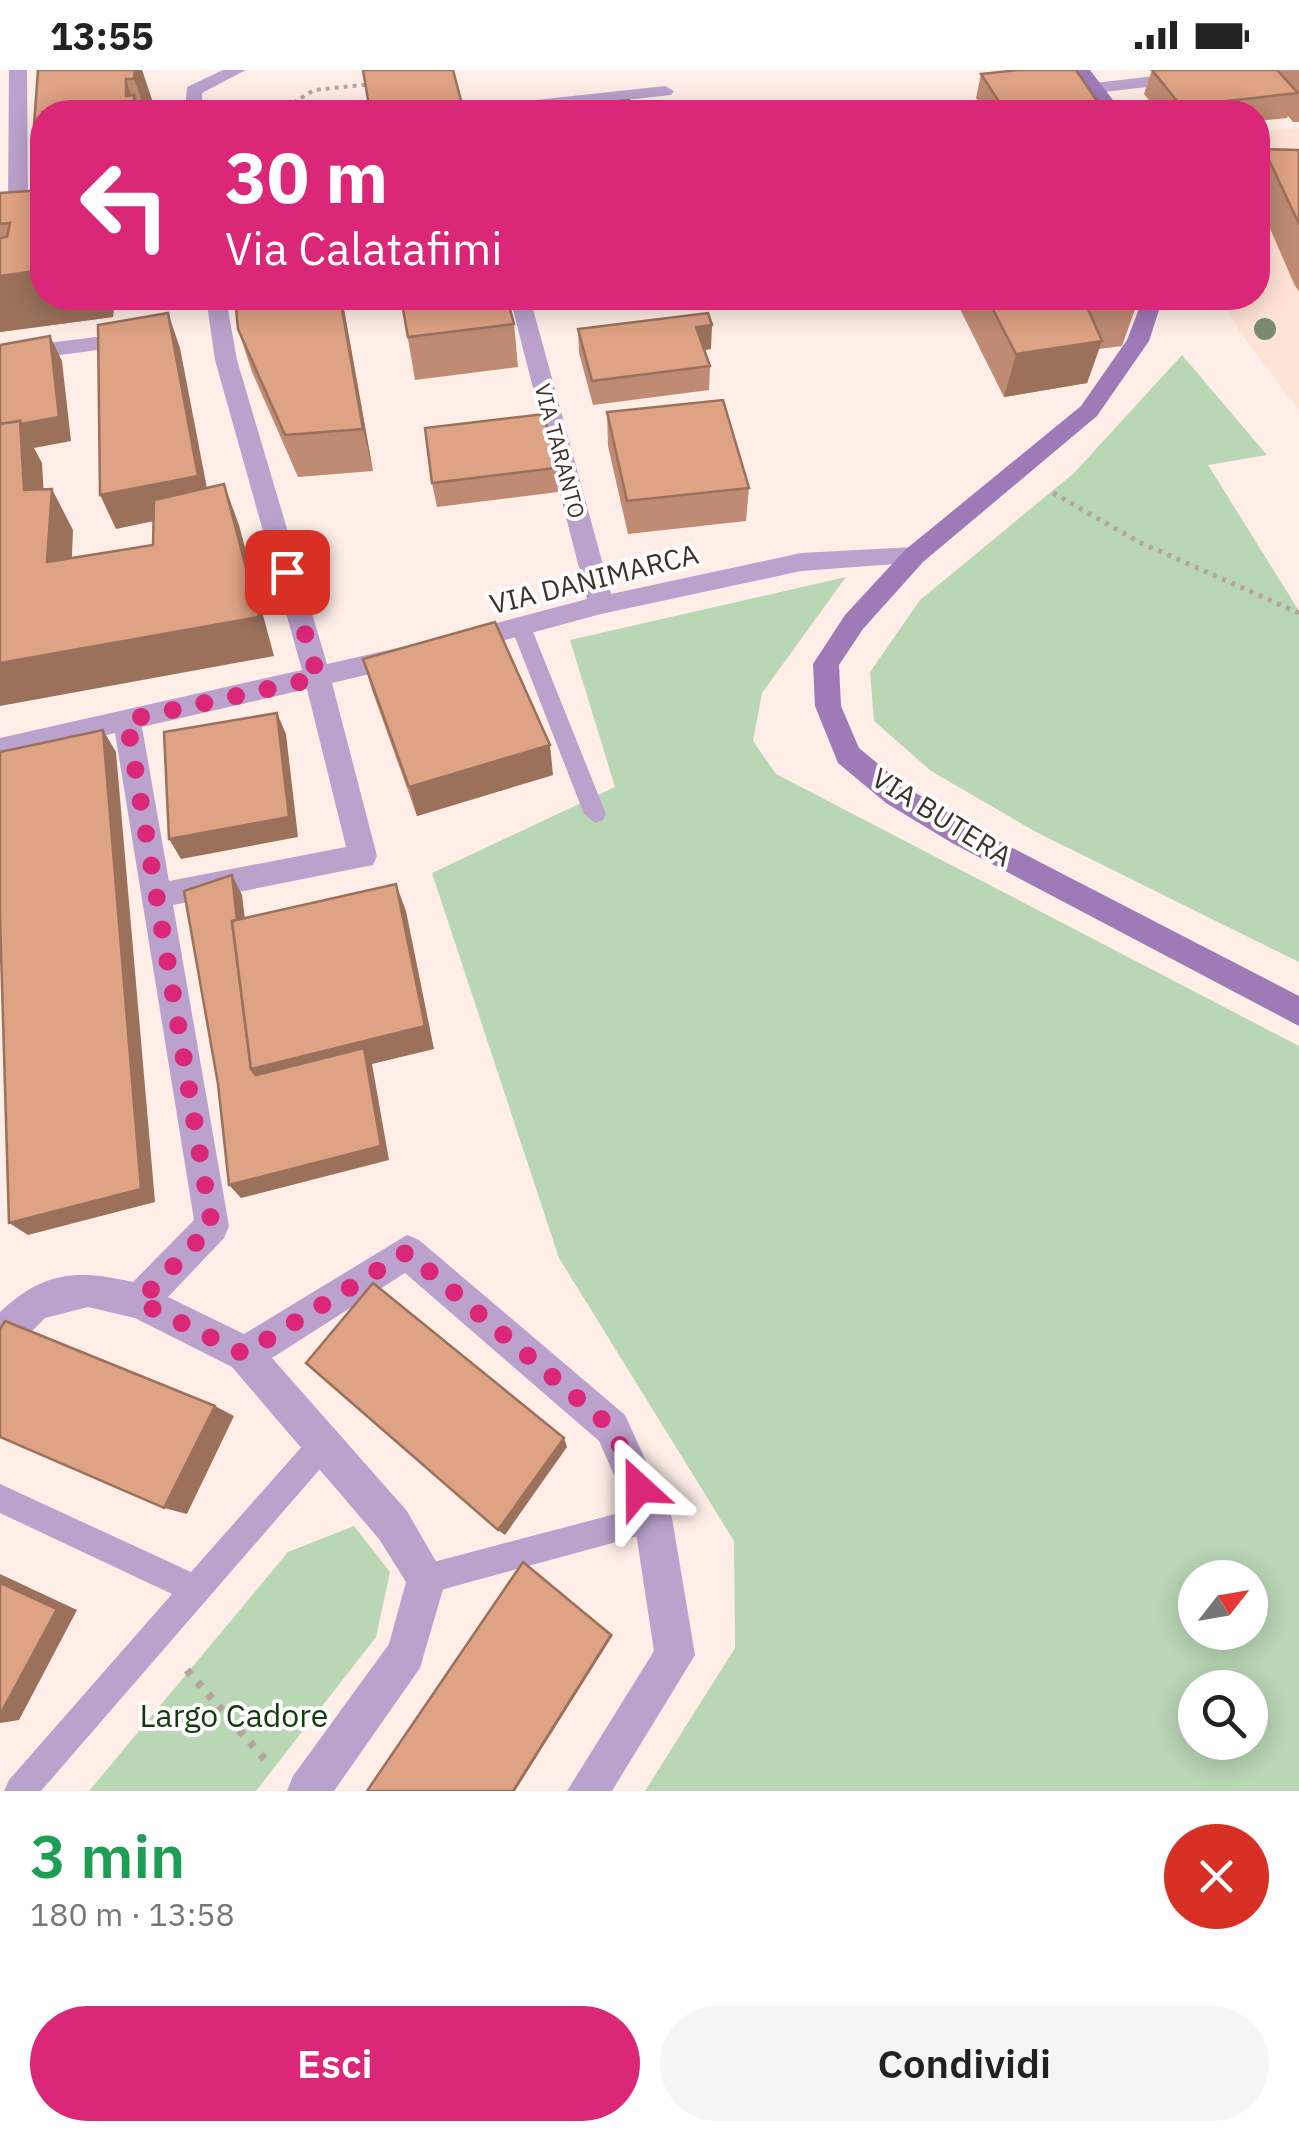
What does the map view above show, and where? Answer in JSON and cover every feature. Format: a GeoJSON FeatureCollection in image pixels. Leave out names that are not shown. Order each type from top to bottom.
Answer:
{"type":"FeatureCollection","features":[{"type":"Feature","properties":{"kind":"street"},"geometry":{"type":"LineString","coordinates":[[18,70],[8,119],[24,202]]}},
{"type":"Feature","properties":{"kind":"street"},"geometry":{"type":"LineString","coordinates":[[193,100],[193,91],[237,70]]}},
{"type":"Feature","properties":{"kind":"street"},"geometry":{"type":"LineString","coordinates":[[1081,70],[1104,100]]}},
{"type":"Feature","properties":{"kind":"street"},"geometry":{"type":"LineString","coordinates":[[1095,88],[1252,70]]}},
{"type":"Feature","properties":{"kind":"street"},"geometry":{"type":"LineString","coordinates":[[582,100],[665,91]]}},
{"type":"Feature","properties":{"kind":"street"},"geometry":{"type":"LineString","coordinates":[[156,896],[363,856],[318,678],[226,360],[218,310]]}},
{"type":"Feature","properties":{"kind":"street","name":"VIA TARANTO"},"geometry":{"type":"LineString","coordinates":[[523,310],[601,605]]}},
{"type":"Feature","properties":{"kind":"street","name":"VIA BUTERA"},"geometry":{"type":"LineString","coordinates":[[1149,310],[1138,341],[1089,411],[914,556],[854,622],[826,664],[828,706],[848,755],[896,795],[962,835],[1299,1012]]}},
{"type":"Feature","properties":{"kind":"street"},"geometry":{"type":"LineString","coordinates":[[0,356],[158,337]]}},
{"type":"Feature","properties":{"kind":"street","name":"VIA DANIMARCA"},"geometry":{"type":"LineString","coordinates":[[0,750],[318,678],[601,605],[801,562],[914,556]]}},
{"type":"Feature","properties":{"kind":"street"},"geometry":{"type":"LineString","coordinates":[[127,720],[212,1226],[139,1302]]}},
{"type":"Feature","properties":{"kind":"street"},"geometry":{"type":"LineString","coordinates":[[244,1354],[407,1252],[612,1428],[653,1518],[675,1655],[588,1791]]}},
{"type":"Feature","properties":{"kind":"street"},"geometry":{"type":"LineString","coordinates":[[0,1337],[36,1304],[88,1289],[139,1302],[244,1354],[393,1525],[426,1580],[406,1654],[294,1784]]}},
{"type":"Feature","properties":{"kind":"lane"},"geometry":{"type":"LineString","coordinates":[[521,627],[595,814]]}},
{"type":"Feature","properties":{"kind":"lane"},"geometry":{"type":"LineString","coordinates":[[0,1780],[21,1791],[323,1444]]}},
{"type":"Feature","properties":{"kind":"lane"},"geometry":{"type":"LineString","coordinates":[[0,1498],[196,1590]]}},
{"type":"Feature","properties":{"kind":"lane"},"geometry":{"type":"LineString","coordinates":[[426,1580],[653,1518]]}},
{"type":"Feature","properties":{"kind":"path"},"geometry":{"type":"LineString","coordinates":[[298,100],[314,90],[386,82]]}},
{"type":"Feature","properties":{"kind":"path"},"geometry":{"type":"LineString","coordinates":[[1016,473],[1139,542],[1299,612]]}},
{"type":"Feature","properties":{"kind":"path"},"geometry":{"type":"LineString","coordinates":[[156,1635],[294,1784]]}},
{"type":"Feature","properties":{"kind":"shaded area"},"geometry":{"type":"Polygon","coordinates":[[[1299,128],[1299,410],[1239,331],[1228,310],[1270,310],[1270,131],[1299,128]]]}},
{"type":"Feature","properties":{"kind":"green space"},"geometry":{"type":"Polygon","coordinates":[[[1182,355],[1267,455],[1208,465],[1299,611],[1299,962],[1036,832],[931,771],[874,721],[870,672],[920,600],[1074,473],[1182,355]]]}},
{"type":"Feature","properties":{"kind":"green space"},"geometry":{"type":"Polygon","coordinates":[[[846,577],[762,693],[753,741],[776,774],[1299,1046],[1299,1791],[645,1791],[735,1648],[734,1541],[559,1258],[432,873],[615,787],[570,640],[846,577]]]}},
{"type":"Feature","properties":{"kind":"green space","name":"Largo Cadore"},"geometry":{"type":"Polygon","coordinates":[[[354,1526],[390,1572],[376,1637],[256,1791],[89,1791],[288,1552],[354,1526]]]}},
{"type":"Feature","properties":{"kind":"building"},"geometry":{"type":"Polygon","coordinates":[[[38,70],[135,70],[134,79],[126,79],[126,96],[134,95],[134,100],[36,100],[38,70]]]}},
{"type":"Feature","properties":{"kind":"building"},"geometry":{"type":"Polygon","coordinates":[[[363,70],[453,70],[461,100],[368,100],[363,70]]]}},
{"type":"Feature","properties":{"kind":"building"},"geometry":{"type":"Polygon","coordinates":[[[1076,70],[1097,100],[998,100],[981,74],[1076,70]]]}},
{"type":"Feature","properties":{"kind":"building"},"geometry":{"type":"Polygon","coordinates":[[[1152,70],[1277,70],[1298,93],[1235,100],[1176,100],[1152,70]]]}},
{"type":"Feature","properties":{"kind":"building"},"geometry":{"type":"Polygon","coordinates":[[[1270,149],[1299,150],[1299,224],[1270,162],[1270,149]]]}},
{"type":"Feature","properties":{"kind":"building"},"geometry":{"type":"Polygon","coordinates":[[[30,191],[30,272],[0,276],[0,238],[7,237],[10,223],[0,224],[0,193],[30,191]]]}},
{"type":"Feature","properties":{"kind":"building"},"geometry":{"type":"Polygon","coordinates":[[[236,310],[342,310],[363,429],[285,435],[238,329],[236,310]]]}},
{"type":"Feature","properties":{"kind":"building"},"geometry":{"type":"Polygon","coordinates":[[[403,310],[510,310],[514,324],[408,337],[403,310]]]}},
{"type":"Feature","properties":{"kind":"building"},"geometry":{"type":"Polygon","coordinates":[[[993,310],[1088,310],[1102,341],[1016,354],[993,310]]]}},
{"type":"Feature","properties":{"kind":"building"},"geometry":{"type":"Polygon","coordinates":[[[168,313],[198,476],[100,495],[98,325],[168,313]]]}},
{"type":"Feature","properties":{"kind":"building"},"geometry":{"type":"Polygon","coordinates":[[[708,313],[712,325],[696,327],[710,366],[592,381],[578,329],[708,313]]]}},
{"type":"Feature","properties":{"kind":"building"},"geometry":{"type":"Polygon","coordinates":[[[50,336],[59,417],[0,424],[0,345],[50,336]]]}},
{"type":"Feature","properties":{"kind":"building"},"geometry":{"type":"Polygon","coordinates":[[[723,400],[749,488],[627,501],[607,412],[723,400]]]}},
{"type":"Feature","properties":{"kind":"building"},"geometry":{"type":"Polygon","coordinates":[[[544,414],[556,468],[432,483],[425,428],[544,414]]]}},
{"type":"Feature","properties":{"kind":"building"},"geometry":{"type":"Polygon","coordinates":[[[20,421],[24,490],[52,489],[47,562],[153,545],[154,500],[224,484],[259,617],[0,663],[0,424],[20,421]]]}},
{"type":"Feature","properties":{"kind":"building"},"geometry":{"type":"Polygon","coordinates":[[[495,622],[550,745],[409,787],[363,659],[495,622]]]}},
{"type":"Feature","properties":{"kind":"building"},"geometry":{"type":"Polygon","coordinates":[[[277,713],[289,817],[169,839],[164,732],[277,713]]]}},
{"type":"Feature","properties":{"kind":"building"},"geometry":{"type":"Polygon","coordinates":[[[103,730],[141,1189],[9,1223],[0,917],[0,752],[103,730]]]}},
{"type":"Feature","properties":{"kind":"building"},"geometry":{"type":"Polygon","coordinates":[[[232,875],[237,920],[232,921],[251,1069],[256,1075],[364,1048],[381,1146],[229,1185],[218,1084],[184,891],[232,875]]]}},
{"type":"Feature","properties":{"kind":"building"},"geometry":{"type":"Polygon","coordinates":[[[396,884],[425,1026],[251,1069],[232,921],[396,884]]]}},
{"type":"Feature","properties":{"kind":"building"},"geometry":{"type":"Polygon","coordinates":[[[373,1283],[564,1438],[498,1530],[306,1363],[373,1283]]]}},
{"type":"Feature","properties":{"kind":"building"},"geometry":{"type":"Polygon","coordinates":[[[5,1321],[215,1406],[164,1508],[0,1437],[0,1329],[5,1321]]]}},
{"type":"Feature","properties":{"kind":"building"},"geometry":{"type":"Polygon","coordinates":[[[523,1562],[611,1635],[513,1791],[367,1791],[523,1562]]]}},
{"type":"Feature","properties":{"kind":"building"},"geometry":{"type":"Polygon","coordinates":[[[0,1583],[57,1609],[0,1715],[0,1583]]]}},
{"type":"Feature","properties":{"kind":"route"},"geometry":{"type":"LineString","coordinates":[[287,572],[318,678],[127,720],[212,1226],[139,1302],[244,1354],[407,1252],[612,1428],[639,1488]]}}]}
